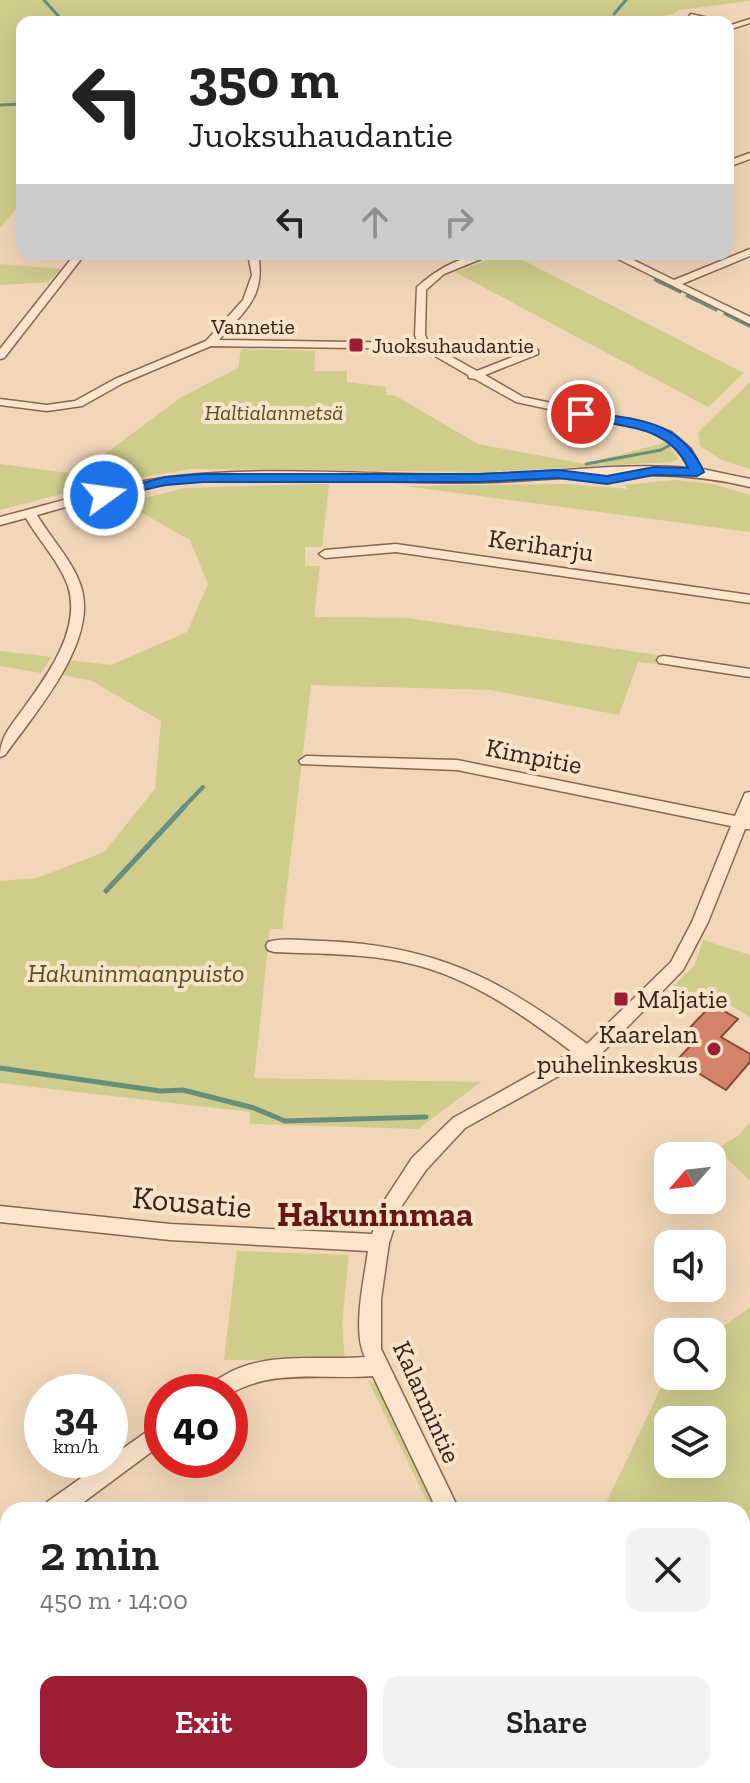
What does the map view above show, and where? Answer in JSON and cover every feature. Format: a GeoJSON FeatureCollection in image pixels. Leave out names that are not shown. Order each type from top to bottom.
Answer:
{"type":"FeatureCollection","features":[{"type":"Feature","properties":{"kind":"street"},"geometry":{"type":"LineString","coordinates":[[0,356],[75,260]]}},
{"type":"Feature","properties":{"kind":"street"},"geometry":{"type":"LineString","coordinates":[[210,343],[248,301],[257,275],[254,260]]}},
{"type":"Feature","properties":{"kind":"street"},"geometry":{"type":"LineString","coordinates":[[472,260],[440,272],[421,289],[419,326],[425,346],[473,376],[534,405],[646,426],[667,434],[687,451],[697,472]]}},
{"type":"Feature","properties":{"kind":"street"},"geometry":{"type":"LineString","coordinates":[[625,260],[750,321]]}},
{"type":"Feature","properties":{"kind":"street"},"geometry":{"type":"LineString","coordinates":[[673,284],[731,260]]}},
{"type":"Feature","properties":{"kind":"street","name":"Vannetie"},"geometry":{"type":"LineString","coordinates":[[0,402],[47,408],[78,404],[119,381],[210,343],[425,346]]}},
{"type":"Feature","properties":{"kind":"street"},"geometry":{"type":"LineString","coordinates":[[473,376],[534,352]]}},
{"type":"Feature","properties":{"kind":"street"},"geometry":{"type":"LineString","coordinates":[[0,521],[140,486],[190,478],[480,478],[558,474],[607,480],[654,471],[697,472],[750,483]]}},
{"type":"Feature","properties":{"kind":"street"},"geometry":{"type":"LineString","coordinates":[[0,752],[66,652],[79,623],[78,598],[72,582],[30,514]]}},
{"type":"Feature","properties":{"kind":"street","name":"Keriharju"},"geometry":{"type":"LineString","coordinates":[[325,554],[396,548],[750,599]]}},
{"type":"Feature","properties":{"kind":"street"},"geometry":{"type":"LineString","coordinates":[[664,660],[750,673]]}},
{"type":"Feature","properties":{"kind":"street","name":"Kimpitie"},"geometry":{"type":"LineString","coordinates":[[306,761],[457,765],[744,823]]}},
{"type":"Feature","properties":{"kind":"street","name":"Kalannintie"},"geometry":{"type":"LineString","coordinates":[[444,1502],[376,1366],[371,1349],[371,1299],[379,1243],[393,1204],[412,1173],[459,1123],[586,1053],[623,1022],[686,953],[744,823],[750,797]]}},
{"type":"Feature","properties":{"kind":"street"},"geometry":{"type":"LineString","coordinates":[[274,946],[375,950],[446,968],[482,984],[565,1035],[586,1053]]}},
{"type":"Feature","properties":{"kind":"street","name":"Kousatie"},"geometry":{"type":"LineString","coordinates":[[0,1214],[182,1233],[379,1243]]}},
{"type":"Feature","properties":{"kind":"street"},"geometry":{"type":"LineString","coordinates":[[246,1374],[269,1367],[376,1366]]}},
{"type":"Feature","properties":{"kind":"street"},"geometry":{"type":"LineString","coordinates":[[66,1502],[144,1444]]}},
{"type":"Feature","properties":{"kind":"green space"},"geometry":{"type":"Polygon","coordinates":[[[0,0],[750,0],[679,10],[662,16],[16,16],[16,209],[0,228],[0,0]]]}},
{"type":"Feature","properties":{"kind":"green space"},"geometry":{"type":"Polygon","coordinates":[[[487,260],[523,260],[744,373],[708,407],[455,272],[487,260]]]}},
{"type":"Feature","properties":{"kind":"green space"},"geometry":{"type":"Polygon","coordinates":[[[0,264],[61,269],[48,282],[0,285],[0,264]]]}},
{"type":"Feature","properties":{"kind":"green space","name":"Haltialanmetsä"},"geometry":{"type":"Polygon","coordinates":[[[241,349],[315,351],[314,371],[347,371],[347,382],[386,387],[386,395],[394,395],[478,444],[585,464],[667,442],[678,459],[671,462],[489,472],[190,469],[84,488],[0,510],[0,464],[84,475],[94,462],[180,398],[238,368],[241,349]]]}},
{"type":"Feature","properties":{"kind":"green space"},"geometry":{"type":"Polygon","coordinates":[[[750,382],[750,469],[722,460],[700,446],[698,432],[750,382]]]}},
{"type":"Feature","properties":{"kind":"green space"},"geometry":{"type":"Polygon","coordinates":[[[675,480],[713,484],[750,495],[750,532],[405,486],[568,484],[629,489],[624,485],[675,480]]]}},
{"type":"Feature","properties":{"kind":"green space","name":"Hakuninmaanpuisto"},"geometry":{"type":"Polygon","coordinates":[[[329,484],[322,547],[305,547],[305,566],[320,566],[314,617],[408,618],[657,655],[656,664],[638,662],[619,715],[491,690],[311,685],[282,929],[270,929],[254,1078],[481,1082],[418,1129],[250,1124],[250,1112],[0,1083],[0,881],[37,878],[104,852],[155,789],[161,721],[92,681],[58,674],[68,660],[111,665],[187,632],[208,584],[190,540],[124,503],[185,488],[329,484]]]}},
{"type":"Feature","properties":{"kind":"green space"},"geometry":{"type":"Polygon","coordinates":[[[0,651],[52,657],[41,673],[0,666],[0,651]]]}},
{"type":"Feature","properties":{"kind":"green space"},"geometry":{"type":"Polygon","coordinates":[[[703,940],[750,955],[750,1017],[711,994],[655,1003],[695,965],[703,940]]]}},
{"type":"Feature","properties":{"kind":"green space"},"geometry":{"type":"Polygon","coordinates":[[[750,1122],[750,1181],[726,1158],[726,1143],[739,1135],[750,1122]]]}},
{"type":"Feature","properties":{"kind":"green space"},"geometry":{"type":"Polygon","coordinates":[[[237,1251],[349,1255],[342,1323],[345,1360],[224,1360],[237,1251]]]}},
{"type":"Feature","properties":{"kind":"green space"},"geometry":{"type":"Polygon","coordinates":[[[750,1307],[750,1502],[606,1502],[660,1390],[726,1390],[726,1325],[750,1307]]]}},
{"type":"Feature","properties":{"kind":"green space"},"geometry":{"type":"Polygon","coordinates":[[[368,1380],[379,1385],[436,1502],[427,1502],[368,1380]]]}},
{"type":"Feature","properties":{"kind":"building","name":"Kaarelan puhelinkeskus"},"geometry":{"type":"Polygon","coordinates":[[[712,1004],[738,1019],[721,1037],[750,1054],[750,1062],[726,1090],[677,1060],[693,1043],[682,1036],[712,1004]]]}},
{"type":"Feature","properties":{"kind":"waterway"},"geometry":{"type":"LineString","coordinates":[[44,0],[58,16]]}},
{"type":"Feature","properties":{"kind":"waterway"},"geometry":{"type":"LineString","coordinates":[[614,14],[626,0]]}},
{"type":"Feature","properties":{"kind":"waterway"},"geometry":{"type":"LineString","coordinates":[[0,105],[16,104]]}},
{"type":"Feature","properties":{"kind":"waterway"},"geometry":{"type":"LineString","coordinates":[[655,280],[680,292]]}},
{"type":"Feature","properties":{"kind":"waterway"},"geometry":{"type":"LineString","coordinates":[[687,296],[716,310]]}},
{"type":"Feature","properties":{"kind":"waterway"},"geometry":{"type":"LineString","coordinates":[[725,314],[749,326]]}},
{"type":"Feature","properties":{"kind":"waterway"},"geometry":{"type":"LineString","coordinates":[[586,464],[661,450],[672,444]]}},
{"type":"Feature","properties":{"kind":"waterway"},"geometry":{"type":"LineString","coordinates":[[182,809],[203,787]]}},
{"type":"Feature","properties":{"kind":"waterway"},"geometry":{"type":"LineString","coordinates":[[106,891],[184,807]]}},
{"type":"Feature","properties":{"kind":"waterway"},"geometry":{"type":"LineString","coordinates":[[0,1068],[160,1091],[183,1090],[254,1108],[285,1121],[426,1117]]}},
{"type":"Feature","properties":{"kind":"place","name":"Juoksuhaudantie"},"geometry":{"type":"Point","coordinates":[356,345]}},
{"type":"Feature","properties":{"kind":"place","name":"Maljatie"},"geometry":{"type":"Point","coordinates":[621,999]}},
{"type":"Feature","properties":{"kind":"place","name":"Kaarelan puhelinkeskus"},"geometry":{"type":"Point","coordinates":[714,1049]}},
{"type":"Feature","properties":{"kind":"district","name":"Hakuninmaa"},"geometry":{"type":"Point","coordinates":[375,1214]}},
{"type":"Feature","properties":{"kind":"route"},"geometry":{"type":"LineString","coordinates":[[104,495],[165,481],[203,478],[480,478],[558,474],[607,480],[654,471],[697,472],[687,451],[674,437],[646,426],[581,414]]}}]}
